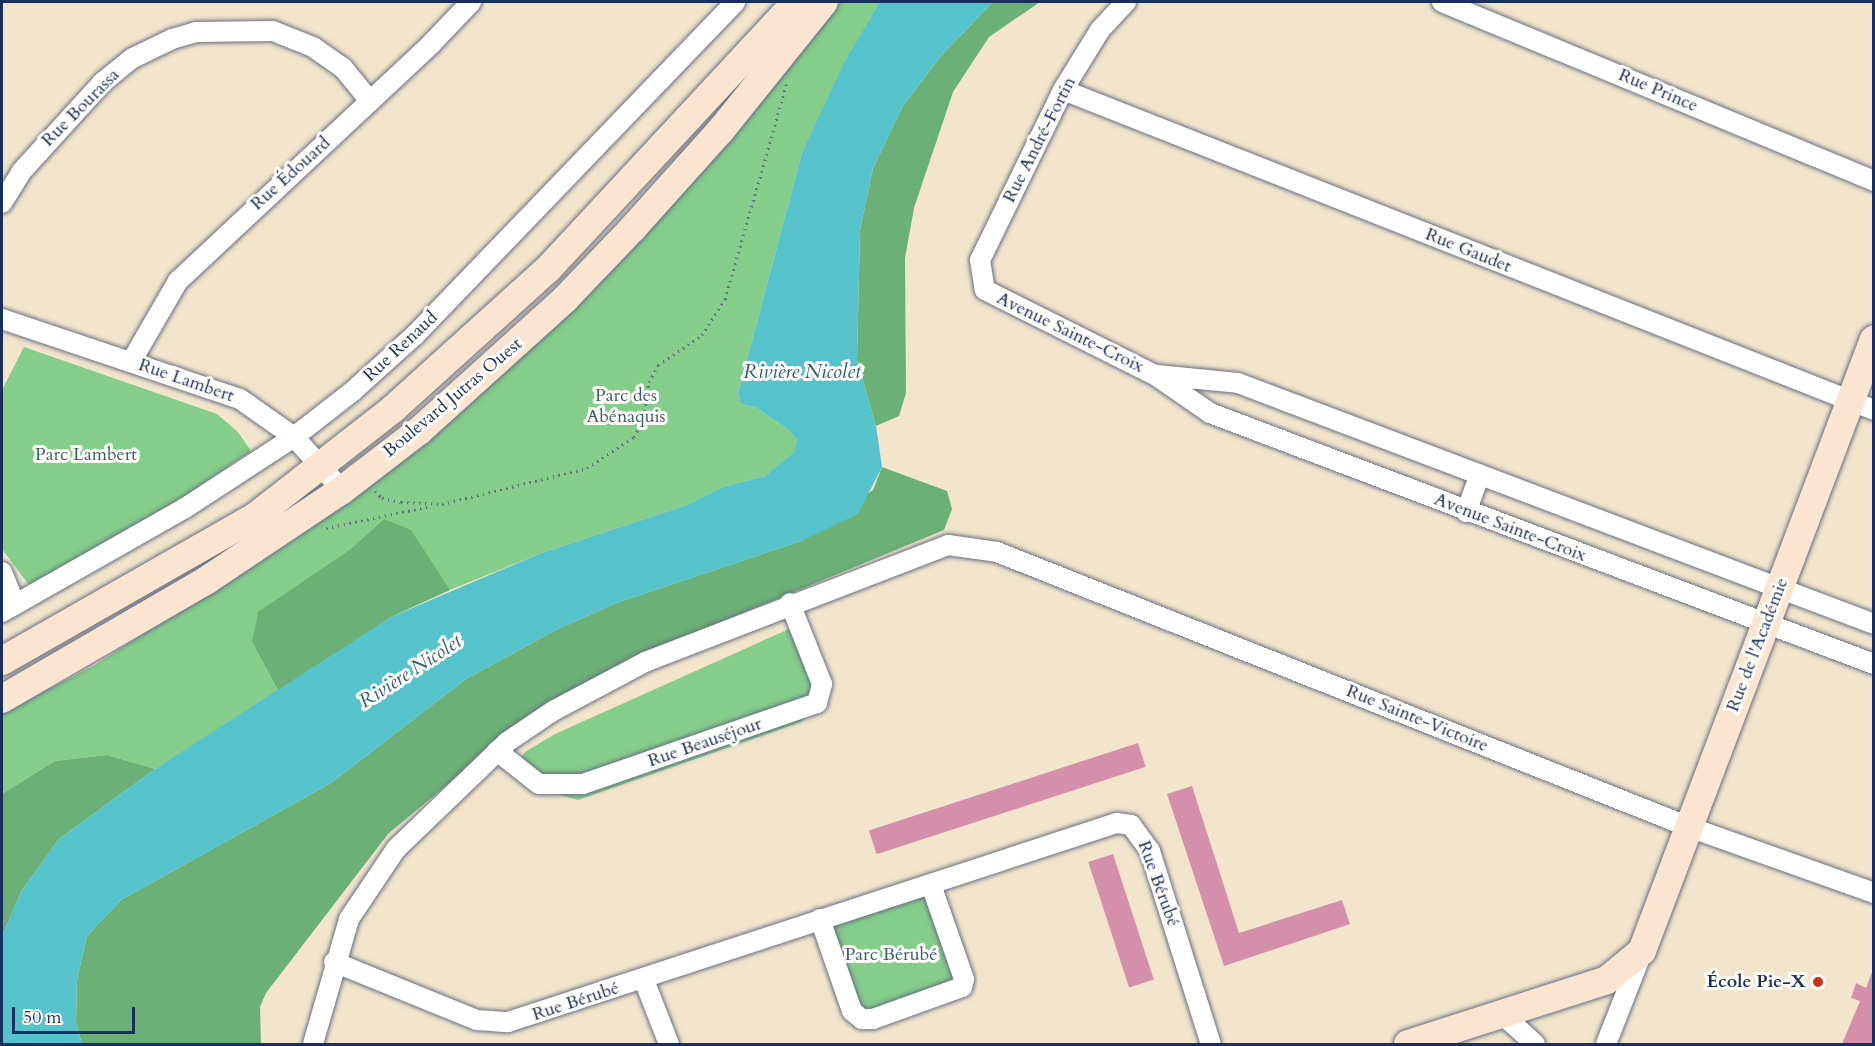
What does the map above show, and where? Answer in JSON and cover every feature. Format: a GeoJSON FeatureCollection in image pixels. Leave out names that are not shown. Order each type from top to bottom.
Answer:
{"type":"FeatureCollection","features":[{"type":"Feature","properties":{"kind":"main road","name":"Boulevard Jutras Ouest"},"geometry":{"type":"LineString","coordinates":[[2,661],[256,516],[322,467],[473,339],[548,269],[796,2]]}},
{"type":"Feature","properties":{"kind":"main road","name":"Boulevard Jutras Ouest"},"geometry":{"type":"LineString","coordinates":[[2,699],[207,580],[342,490],[464,393],[565,299],[721,130],[824,2]]}},
{"type":"Feature","properties":{"kind":"main road","name":"Rue de l'Académie"},"geometry":{"type":"LineString","coordinates":[[1408,1044],[1607,980],[1642,951],[1779,588],[1862,406],[1874,339]]}},
{"type":"Feature","properties":{"kind":"street","name":"Rue Édouard"},"geometry":{"type":"LineString","coordinates":[[131,363],[178,280],[370,101],[471,2]]}},
{"type":"Feature","properties":{"kind":"street","name":"Rue Renaud"},"geometry":{"type":"LineString","coordinates":[[8,608],[185,508],[294,437],[415,335],[735,2]]}},
{"type":"Feature","properties":{"kind":"street","name":"Rue André-Fortin"},"geometry":{"type":"LineString","coordinates":[[985,290],[980,276],[980,261],[1063,90],[1100,30],[1126,2]]}},
{"type":"Feature","properties":{"kind":"street","name":"Rue Prince"},"geometry":{"type":"LineString","coordinates":[[1443,2],[1874,181]]}},
{"type":"Feature","properties":{"kind":"street","name":"Rue Bourassa"},"geometry":{"type":"LineString","coordinates":[[2,202],[21,172],[103,82],[150,47],[188,34],[250,30],[273,31],[296,39],[343,68],[370,101]]}},
{"type":"Feature","properties":{"kind":"street","name":"Rue Gaudet"},"geometry":{"type":"LineString","coordinates":[[1063,90],[1862,406]]}},
{"type":"Feature","properties":{"kind":"street","name":"Avenue Sainte-Croix"},"geometry":{"type":"LineString","coordinates":[[985,290],[1155,375],[1210,412],[1466,512],[1874,664]]}},
{"type":"Feature","properties":{"kind":"street","name":"Rue Lambert"},"geometry":{"type":"LineString","coordinates":[[2,319],[240,399],[294,437],[342,490]]}},
{"type":"Feature","properties":{"kind":"street","name":"Avenue Sainte-Croix"},"geometry":{"type":"LineString","coordinates":[[1155,375],[1238,383],[1874,624]]}},
{"type":"Feature","properties":{"kind":"street"},"geometry":{"type":"LineString","coordinates":[[1466,512],[1480,474]]}},
{"type":"Feature","properties":{"kind":"street","name":"Rue Sainte-Victoire"},"geometry":{"type":"LineString","coordinates":[[790,603],[928,550],[962,544],[997,552],[1689,827],[1874,893]]}},
{"type":"Feature","properties":{"kind":"street"},"geometry":{"type":"LineString","coordinates":[[2,572],[8,608]]}},
{"type":"Feature","properties":{"kind":"street"},"geometry":{"type":"LineString","coordinates":[[313,1044],[334,962],[349,919],[396,849],[497,751],[553,711],[645,662],[790,603]]}},
{"type":"Feature","properties":{"kind":"street","name":"Rue Beauséjour"},"geometry":{"type":"LineString","coordinates":[[497,751],[540,784],[583,784],[818,703],[822,684],[790,603]]}},
{"type":"Feature","properties":{"kind":"street","name":"Rue Bérubé"},"geometry":{"type":"LineString","coordinates":[[334,962],[468,1017],[508,1022],[644,980],[820,919],[1117,823],[1131,825],[1150,851],[1211,1044]]}},
{"type":"Feature","properties":{"kind":"street"},"geometry":{"type":"LineString","coordinates":[[820,919],[852,1011],[862,1020],[873,1019],[962,987],[964,979],[931,885]]}},
{"type":"Feature","properties":{"kind":"street","name":"Rue de l'Académie"},"geometry":{"type":"LineString","coordinates":[[1606,1044],[1642,951]]}},
{"type":"Feature","properties":{"kind":"street"},"geometry":{"type":"LineString","coordinates":[[644,980],[669,1044]]}},
{"type":"Feature","properties":{"kind":"street"},"geometry":{"type":"LineString","coordinates":[[1503,1014],[1535,1044]]}},
{"type":"Feature","properties":{"kind":"path"},"geometry":{"type":"LineString","coordinates":[[342,490],[369,485],[381,498],[442,504],[587,468],[634,436],[644,417],[649,382],[658,365],[702,335],[725,299],[792,73]]}},
{"type":"Feature","properties":{"kind":"green space","name":"Parc des Abénaquis"},"geometry":{"type":"Polygon","coordinates":[[[835,2],[881,2],[802,153],[738,394],[741,404],[755,407],[789,430],[797,440],[796,452],[765,476],[723,487],[687,505],[539,554],[450,590],[435,568],[384,519],[252,642],[279,692],[155,769],[107,755],[55,761],[2,794],[2,713],[95,665],[342,505],[479,394],[835,2]]]}},
{"type":"Feature","properties":{"kind":"green space"},"geometry":{"type":"Polygon","coordinates":[[[993,2],[1040,2],[989,37],[953,92],[914,208],[905,258],[906,393],[899,416],[876,426],[857,360],[860,230],[873,168],[903,106],[941,56],[993,2]]]}},
{"type":"Feature","properties":{"kind":"green space","name":"Parc Lambert"},"geometry":{"type":"Polygon","coordinates":[[[24,347],[217,414],[238,432],[251,451],[185,496],[29,585],[2,549],[2,390],[24,347]]]}},
{"type":"Feature","properties":{"kind":"green space"},"geometry":{"type":"Polygon","coordinates":[[[882,467],[947,491],[952,509],[944,530],[639,656],[497,743],[388,834],[266,993],[260,1007],[261,1044],[82,1044],[76,1023],[77,979],[87,936],[121,900],[331,783],[466,679],[554,631],[616,603],[801,541],[873,490],[882,467]]]}},
{"type":"Feature","properties":{"kind":"green space"},"geometry":{"type":"Polygon","coordinates":[[[384,519],[411,530],[450,590],[391,617],[279,692],[252,642],[258,612],[351,549],[384,519]]]}},
{"type":"Feature","properties":{"kind":"green space"},"geometry":{"type":"Polygon","coordinates":[[[789,629],[818,699],[816,711],[801,722],[578,800],[557,794],[518,773],[515,766],[525,752],[555,734],[789,629]]]}},
{"type":"Feature","properties":{"kind":"green space"},"geometry":{"type":"Polygon","coordinates":[[[107,755],[155,769],[59,839],[22,890],[2,936],[2,794],[55,761],[107,755]]]}},
{"type":"Feature","properties":{"kind":"green space","name":"Parc Bérubé"},"geometry":{"type":"Polygon","coordinates":[[[931,885],[964,980],[854,1017],[821,923],[931,885]]]}},
{"type":"Feature","properties":{"kind":"water","name":"Rivière Nicolet"},"geometry":{"type":"Polygon","coordinates":[[[880,2],[993,2],[941,56],[903,106],[873,168],[860,230],[857,360],[876,426],[882,467],[858,514],[801,541],[616,603],[554,631],[466,679],[331,783],[121,900],[87,936],[77,979],[76,1023],[82,1044],[2,1044],[2,936],[22,890],[59,839],[155,769],[391,617],[539,554],[687,505],[723,487],[765,476],[795,452],[797,440],[789,430],[755,407],[741,404],[738,394],[802,153],[844,63],[880,2]]]}},
{"type":"Feature","properties":{"kind":"building"},"geometry":{"type":"Polygon","coordinates":[[[1138,743],[1146,767],[877,854],[869,830],[1138,743]]]}},
{"type":"Feature","properties":{"kind":"building"},"geometry":{"type":"Polygon","coordinates":[[[1192,786],[1239,933],[1342,900],[1350,924],[1224,966],[1167,794],[1192,786]]]}},
{"type":"Feature","properties":{"kind":"building"},"geometry":{"type":"Polygon","coordinates":[[[1113,854],[1154,980],[1129,988],[1088,862],[1113,854]]]}},
{"type":"Feature","properties":{"kind":"building"},"geometry":{"type":"Polygon","coordinates":[[[1873,970],[1874,1044],[1842,1044],[1860,1001],[1851,998],[1856,983],[1866,988],[1873,970]]]}},
{"type":"Feature","properties":{"kind":"place","name":"École Pie-X"},"geometry":{"type":"Point","coordinates":[1818,982]}}]}
